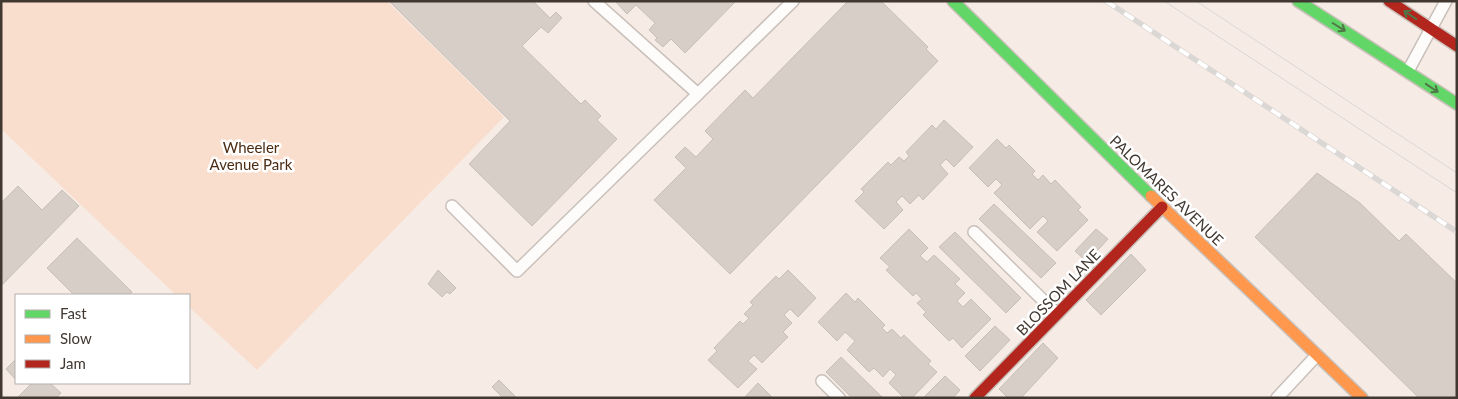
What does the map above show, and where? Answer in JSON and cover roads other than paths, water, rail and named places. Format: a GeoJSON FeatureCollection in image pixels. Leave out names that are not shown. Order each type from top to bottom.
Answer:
{"type":"FeatureCollection","features":[{"type":"Feature","properties":{"kind":"street","name":"PALOMARES AVENUE"},"geometry":{"type":"LineString","coordinates":[[953,1],[1162,207],[1362,398]]}},
{"type":"Feature","properties":{"kind":"street"},"geometry":{"type":"LineString","coordinates":[[1298,1],[1457,104]]}},
{"type":"Feature","properties":{"kind":"street"},"geometry":{"type":"LineString","coordinates":[[1389,1],[1457,46]]}},
{"type":"Feature","properties":{"kind":"street","name":"BLOSSOM LANE"},"geometry":{"type":"LineString","coordinates":[[975,398],[1162,207]]}},
{"type":"Feature","properties":{"kind":"lane"},"geometry":{"type":"LineString","coordinates":[[594,1],[698,94]]}},
{"type":"Feature","properties":{"kind":"lane"},"geometry":{"type":"LineString","coordinates":[[452,206],[517,272],[793,1]]}},
{"type":"Feature","properties":{"kind":"lane"},"geometry":{"type":"LineString","coordinates":[[1408,71],[1432,30],[1446,1]]}},
{"type":"Feature","properties":{"kind":"lane"},"geometry":{"type":"LineString","coordinates":[[974,232],[1057,314]]}},
{"type":"Feature","properties":{"kind":"lane"},"geometry":{"type":"LineString","coordinates":[[1277,398],[1317,355]]}},
{"type":"Feature","properties":{"kind":"lane"},"geometry":{"type":"LineString","coordinates":[[822,381],[839,398]]}},
{"type":"Feature","properties":{"kind":"tram line"},"geometry":{"type":"LineString","coordinates":[[1164,1],[1457,193]]}},
{"type":"Feature","properties":{"kind":"tram line"},"geometry":{"type":"LineString","coordinates":[[1196,1],[1457,173]]}},
{"type":"Feature","properties":{"kind":"railway"},"geometry":{"type":"LineString","coordinates":[[1106,1],[1457,232]]}},
{"type":"Feature","properties":{"kind":"park label","name":"Wheeler Avenue Park"},"geometry":{"type":"Point","coordinates":[251,156]}}]}
